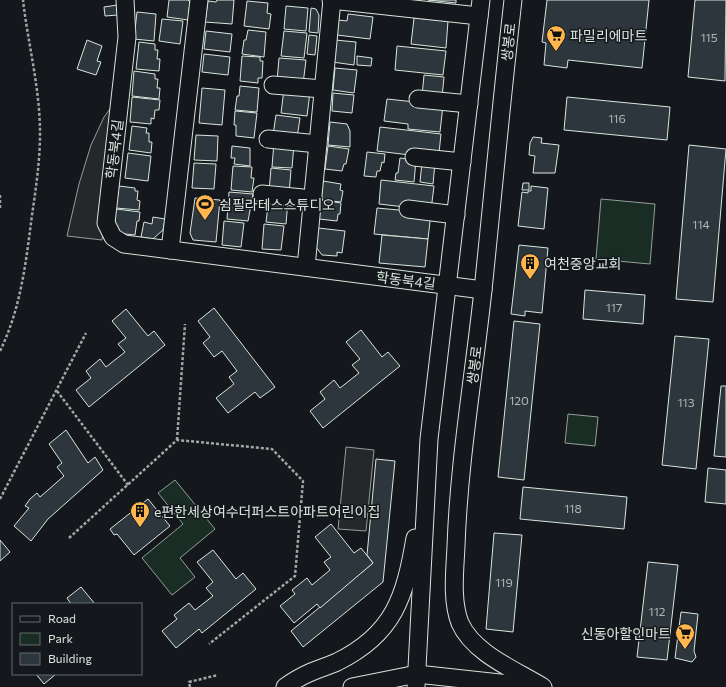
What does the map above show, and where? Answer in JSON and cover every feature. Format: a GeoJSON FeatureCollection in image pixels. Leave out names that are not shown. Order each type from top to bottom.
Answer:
{"type":"FeatureCollection","features":[{"type":"Feature","properties":{"kind":"street","name":"학동북4길"},"geometry":{"type":"LineString","coordinates":[[125,0],[127,37],[106,228],[120,243],[483,290]]}},
{"type":"Feature","properties":{"kind":"street"},"geometry":{"type":"LineString","coordinates":[[170,250],[199,0]]}},
{"type":"Feature","properties":{"kind":"street"},"geometry":{"type":"LineString","coordinates":[[285,687],[307,674],[336,662],[361,647],[390,619],[400,602],[409,573],[429,439],[480,8],[332,0],[306,267]]}},
{"type":"Feature","properties":{"kind":"street","name":"쌍봉로"},"geometry":{"type":"LineString","coordinates":[[513,0],[483,290],[458,490],[455,605],[460,621],[468,637],[478,648],[543,687]]}},
{"type":"Feature","properties":{"kind":"street"},"geometry":{"type":"LineString","coordinates":[[273,85],[324,90]]}},
{"type":"Feature","properties":{"kind":"street"},"geometry":{"type":"LineString","coordinates":[[418,99],[469,104]]}},
{"type":"Feature","properties":{"kind":"street"},"geometry":{"type":"LineString","coordinates":[[268,139],[318,144]]}},
{"type":"Feature","properties":{"kind":"street"},"geometry":{"type":"LineString","coordinates":[[414,157],[462,162]]}},
{"type":"Feature","properties":{"kind":"street"},"geometry":{"type":"LineString","coordinates":[[262,194],[313,199]]}},
{"type":"Feature","properties":{"kind":"street"},"geometry":{"type":"LineString","coordinates":[[408,209],[456,215]]}},
{"type":"Feature","properties":{"kind":"street"},"geometry":{"type":"LineString","coordinates":[[416,680],[429,439]]}},
{"type":"Feature","properties":{"kind":"street"},"geometry":{"type":"LineString","coordinates":[[355,687],[416,680],[536,687]]}},
{"type":"Feature","properties":{"kind":"path"},"geometry":{"type":"LineString","coordinates":[[0,350],[11,328],[21,292],[37,181],[40,133],[36,85],[23,0]]}},
{"type":"Feature","properties":{"kind":"path"},"geometry":{"type":"LineString","coordinates":[[0,195],[0,210]]}},
{"type":"Feature","properties":{"kind":"path"},"geometry":{"type":"LineString","coordinates":[[69,538],[177,440],[185,324]]}},
{"type":"Feature","properties":{"kind":"path"},"geometry":{"type":"LineString","coordinates":[[0,499],[86,333]]}},
{"type":"Feature","properties":{"kind":"path"},"geometry":{"type":"LineString","coordinates":[[56,391],[128,485]]}},
{"type":"Feature","properties":{"kind":"path"},"geometry":{"type":"LineString","coordinates":[[177,440],[272,449],[303,481],[295,576],[209,644]]}},
{"type":"Feature","properties":{"kind":"path"},"geometry":{"type":"LineString","coordinates":[[190,687],[188,682],[218,675]]}},
{"type":"Feature","properties":{"kind":"green space"},"geometry":{"type":"Polygon","coordinates":[[[601,199],[655,204],[650,264],[596,259],[601,199]]]}},
{"type":"Feature","properties":{"kind":"green space"},"geometry":{"type":"Polygon","coordinates":[[[568,414],[598,417],[595,446],[565,443],[568,414]]]}},
{"type":"Feature","properties":{"kind":"green space"},"geometry":{"type":"Polygon","coordinates":[[[175,480],[215,529],[180,558],[195,577],[172,595],[142,558],[183,524],[158,493],[175,480]]]}},
{"type":"Feature","properties":{"kind":"shaded area"},"geometry":{"type":"Polygon","coordinates":[[[118,98],[102,240],[67,236],[79,184],[91,145],[104,117],[118,98]]]}},
{"type":"Feature","properties":{"kind":"shaded area"},"geometry":{"type":"Polygon","coordinates":[[[346,447],[374,450],[366,531],[338,529],[346,447]]]}},
{"type":"Feature","properties":{"kind":"building"},"geometry":{"type":"Polygon","coordinates":[[[169,0],[188,0],[190,2],[188,20],[167,17],[169,0]]]}},
{"type":"Feature","properties":{"kind":"building"},"geometry":{"type":"Polygon","coordinates":[[[217,0],[234,0],[232,24],[205,22],[208,1],[216,2],[217,0]]]}},
{"type":"Feature","properties":{"kind":"building"},"geometry":{"type":"Polygon","coordinates":[[[428,0],[456,0],[456,3],[428,0]]]}},
{"type":"Feature","properties":{"kind":"building"},"geometry":{"type":"Polygon","coordinates":[[[547,0],[649,0],[642,68],[568,60],[567,68],[544,65],[546,43],[542,42],[547,0]]]}},
{"type":"Feature","properties":{"kind":"building"},"geometry":{"type":"Polygon","coordinates":[[[695,0],[726,0],[725,81],[688,77],[695,0]]]}},
{"type":"Feature","properties":{"kind":"building"},"geometry":{"type":"Polygon","coordinates":[[[247,1],[268,3],[267,13],[271,14],[269,29],[244,26],[247,1]]]}},
{"type":"Feature","properties":{"kind":"building"},"geometry":{"type":"Polygon","coordinates":[[[117,5],[118,15],[105,16],[104,7],[117,5]]]}},
{"type":"Feature","properties":{"kind":"building"},"geometry":{"type":"Polygon","coordinates":[[[286,6],[308,8],[306,31],[284,29],[286,6]]]}},
{"type":"Feature","properties":{"kind":"building"},"geometry":{"type":"Polygon","coordinates":[[[311,8],[316,9],[319,15],[318,33],[309,32],[311,8]]]}},
{"type":"Feature","properties":{"kind":"building"},"geometry":{"type":"Polygon","coordinates":[[[137,12],[156,14],[154,41],[134,39],[137,12]]]}},
{"type":"Feature","properties":{"kind":"building"},"geometry":{"type":"Polygon","coordinates":[[[348,14],[373,17],[370,39],[337,35],[338,20],[347,21],[348,14]]]}},
{"type":"Feature","properties":{"kind":"building"},"geometry":{"type":"Polygon","coordinates":[[[414,18],[448,21],[446,48],[411,44],[414,18]]]}},
{"type":"Feature","properties":{"kind":"building"},"geometry":{"type":"Polygon","coordinates":[[[162,19],[183,21],[180,44],[159,41],[162,19]]]}},
{"type":"Feature","properties":{"kind":"building"},"geometry":{"type":"Polygon","coordinates":[[[248,30],[266,32],[264,57],[242,54],[244,40],[246,40],[248,30]]]}},
{"type":"Feature","properties":{"kind":"building"},"geometry":{"type":"Polygon","coordinates":[[[206,31],[232,34],[230,52],[204,49],[206,31]]]}},
{"type":"Feature","properties":{"kind":"building"},"geometry":{"type":"Polygon","coordinates":[[[284,31],[307,33],[304,58],[281,56],[284,31]]]}},
{"type":"Feature","properties":{"kind":"building"},"geometry":{"type":"Polygon","coordinates":[[[309,35],[317,36],[315,55],[307,54],[309,35]]]}},
{"type":"Feature","properties":{"kind":"building"},"geometry":{"type":"Polygon","coordinates":[[[87,40],[102,46],[97,61],[101,62],[96,75],[77,69],[87,40]]]}},
{"type":"Feature","properties":{"kind":"building"},"geometry":{"type":"Polygon","coordinates":[[[335,40],[356,42],[354,65],[332,62],[335,40]]]}},
{"type":"Feature","properties":{"kind":"building"},"geometry":{"type":"Polygon","coordinates":[[[139,42],[155,44],[155,50],[158,50],[157,59],[160,59],[159,71],[136,69],[139,42]]]}},
{"type":"Feature","properties":{"kind":"building"},"geometry":{"type":"Polygon","coordinates":[[[397,46],[446,51],[443,75],[395,70],[397,46]]]}},
{"type":"Feature","properties":{"kind":"building"},"geometry":{"type":"Polygon","coordinates":[[[204,54],[230,57],[228,75],[202,72],[204,54]]]}},
{"type":"Feature","properties":{"kind":"building"},"geometry":{"type":"Polygon","coordinates":[[[242,56],[260,57],[260,61],[263,61],[262,78],[258,78],[258,83],[240,81],[242,56]]]}},
{"type":"Feature","properties":{"kind":"building"},"geometry":{"type":"Polygon","coordinates":[[[357,56],[372,58],[371,66],[357,65],[357,56]]]}},
{"type":"Feature","properties":{"kind":"building"},"geometry":{"type":"Polygon","coordinates":[[[279,58],[306,60],[303,84],[277,81],[279,58]]]}},
{"type":"Feature","properties":{"kind":"building"},"geometry":{"type":"Polygon","coordinates":[[[335,68],[357,70],[354,93],[333,90],[335,68]]]}},
{"type":"Feature","properties":{"kind":"building"},"geometry":{"type":"Polygon","coordinates":[[[134,71],[155,74],[155,79],[158,79],[157,88],[160,88],[159,99],[132,96],[134,71]]]}},
{"type":"Feature","properties":{"kind":"building"},"geometry":{"type":"Polygon","coordinates":[[[424,75],[444,77],[442,98],[422,96],[424,75]]]}},
{"type":"Feature","properties":{"kind":"building"},"geometry":{"type":"Polygon","coordinates":[[[240,86],[259,88],[257,112],[235,110],[240,86]]]}},
{"type":"Feature","properties":{"kind":"building"},"geometry":{"type":"Polygon","coordinates":[[[202,88],[225,90],[222,125],[199,123],[202,88]]]}},
{"type":"Feature","properties":{"kind":"building"},"geometry":{"type":"Polygon","coordinates":[[[284,89],[310,92],[307,116],[281,113],[284,89]]]}},
{"type":"Feature","properties":{"kind":"building"},"geometry":{"type":"Polygon","coordinates":[[[333,93],[354,95],[352,113],[332,111],[333,93]]]}},
{"type":"Feature","properties":{"kind":"building"},"geometry":{"type":"Polygon","coordinates":[[[132,97],[160,100],[159,110],[155,110],[154,119],[151,118],[151,124],[130,122],[132,97]]]}},
{"type":"Feature","properties":{"kind":"building"},"geometry":{"type":"Polygon","coordinates":[[[567,97],[670,107],[667,140],[564,130],[567,97]]]}},
{"type":"Feature","properties":{"kind":"building"},"geometry":{"type":"Polygon","coordinates":[[[387,99],[443,105],[440,132],[408,129],[408,124],[384,121],[387,99]]]}},
{"type":"Feature","properties":{"kind":"building"},"geometry":{"type":"Polygon","coordinates":[[[235,111],[257,113],[254,138],[236,136],[236,125],[234,125],[235,111]]]}},
{"type":"Feature","properties":{"kind":"building"},"geometry":{"type":"Polygon","coordinates":[[[276,115],[300,118],[297,138],[273,135],[276,115]]]}},
{"type":"Feature","properties":{"kind":"building"},"geometry":{"type":"Polygon","coordinates":[[[330,122],[347,124],[350,131],[350,147],[328,145],[330,122]]]}},
{"type":"Feature","properties":{"kind":"building"},"geometry":{"type":"Polygon","coordinates":[[[132,126],[147,128],[146,133],[149,133],[149,142],[152,142],[151,153],[129,150],[132,126]]]}},
{"type":"Feature","properties":{"kind":"building"},"geometry":{"type":"Polygon","coordinates":[[[380,127],[441,134],[439,153],[410,155],[377,151],[380,127]]]}},
{"type":"Feature","properties":{"kind":"building"},"geometry":{"type":"Polygon","coordinates":[[[196,135],[218,136],[217,161],[194,160],[196,135]]]}},
{"type":"Feature","properties":{"kind":"building"},"geometry":{"type":"Polygon","coordinates":[[[533,137],[542,138],[541,143],[559,145],[555,173],[533,173],[535,156],[529,155],[530,143],[533,137]]]}},
{"type":"Feature","properties":{"kind":"building"},"geometry":{"type":"Polygon","coordinates":[[[274,142],[294,144],[292,168],[272,167],[274,142]]]}},
{"type":"Feature","properties":{"kind":"building"},"geometry":{"type":"Polygon","coordinates":[[[689,145],[726,149],[713,302],[676,299],[689,145]]]}},
{"type":"Feature","properties":{"kind":"building"},"geometry":{"type":"Polygon","coordinates":[[[232,146],[250,148],[250,166],[234,164],[235,158],[231,158],[232,146]]]}},
{"type":"Feature","properties":{"kind":"building"},"geometry":{"type":"Polygon","coordinates":[[[328,146],[349,149],[346,164],[344,164],[342,171],[325,169],[328,146]]]}},
{"type":"Feature","properties":{"kind":"building"},"geometry":{"type":"Polygon","coordinates":[[[367,152],[385,154],[384,163],[382,162],[380,171],[377,171],[376,177],[364,176],[367,152]]]}},
{"type":"Feature","properties":{"kind":"building"},"geometry":{"type":"Polygon","coordinates":[[[128,153],[151,156],[148,181],[125,178],[128,153]]]}},
{"type":"Feature","properties":{"kind":"building"},"geometry":{"type":"Polygon","coordinates":[[[400,158],[416,160],[414,182],[395,180],[396,173],[398,173],[400,158]]]}},
{"type":"Feature","properties":{"kind":"building"},"geometry":{"type":"Polygon","coordinates":[[[422,162],[435,163],[433,184],[420,182],[422,162]]]}},
{"type":"Feature","properties":{"kind":"building"},"geometry":{"type":"Polygon","coordinates":[[[194,163],[216,164],[214,189],[192,188],[194,163]]]}},
{"type":"Feature","properties":{"kind":"building"},"geometry":{"type":"Polygon","coordinates":[[[233,166],[252,167],[251,178],[254,178],[252,192],[231,190],[233,166]]]}},
{"type":"Feature","properties":{"kind":"building"},"geometry":{"type":"Polygon","coordinates":[[[271,168],[291,170],[289,194],[269,192],[271,168]]]}},
{"type":"Feature","properties":{"kind":"building"},"geometry":{"type":"Polygon","coordinates":[[[381,180],[434,186],[431,210],[379,204],[381,180]]]}},
{"type":"Feature","properties":{"kind":"building"},"geometry":{"type":"Polygon","coordinates":[[[323,181],[341,184],[340,190],[343,191],[341,202],[321,200],[323,181]]]}},
{"type":"Feature","properties":{"kind":"building"},"geometry":{"type":"Polygon","coordinates":[[[523,183],[529,183],[529,190],[522,190],[523,183]]]}},
{"type":"Feature","properties":{"kind":"building"},"geometry":{"type":"Polygon","coordinates":[[[119,186],[135,188],[135,191],[138,191],[137,200],[140,201],[139,210],[116,208],[119,186]]]}},
{"type":"Feature","properties":{"kind":"building"},"geometry":{"type":"Polygon","coordinates":[[[531,186],[548,188],[544,229],[518,226],[522,192],[528,193],[528,191],[531,191],[531,186]]]}},
{"type":"Feature","properties":{"kind":"building"},"geometry":{"type":"Polygon","coordinates":[[[229,192],[253,194],[248,221],[227,219],[229,192]]]}},
{"type":"Feature","properties":{"kind":"building"},"geometry":{"type":"Polygon","coordinates":[[[195,198],[220,200],[216,242],[193,240],[190,233],[195,198]]]}},
{"type":"Feature","properties":{"kind":"building"},"geometry":{"type":"Polygon","coordinates":[[[269,198],[288,200],[286,224],[266,222],[269,198]]]}},
{"type":"Feature","properties":{"kind":"building"},"geometry":{"type":"Polygon","coordinates":[[[321,200],[341,203],[340,214],[338,214],[337,221],[319,219],[321,200]]]}},
{"type":"Feature","properties":{"kind":"building"},"geometry":{"type":"Polygon","coordinates":[[[377,208],[431,213],[428,239],[374,234],[377,208]]]}},
{"type":"Feature","properties":{"kind":"building"},"geometry":{"type":"Polygon","coordinates":[[[116,209],[140,212],[135,235],[117,233],[114,227],[116,209]]]}},
{"type":"Feature","properties":{"kind":"building"},"geometry":{"type":"Polygon","coordinates":[[[153,217],[165,219],[163,230],[153,239],[141,237],[144,222],[152,224],[153,217]]]}},
{"type":"Feature","properties":{"kind":"building"},"geometry":{"type":"Polygon","coordinates":[[[224,221],[244,223],[241,247],[222,245],[224,221]]]}},
{"type":"Feature","properties":{"kind":"building"},"geometry":{"type":"Polygon","coordinates":[[[264,224],[284,226],[281,250],[262,249],[264,224]]]}},
{"type":"Feature","properties":{"kind":"building"},"geometry":{"type":"Polygon","coordinates":[[[318,228],[345,231],[342,253],[337,252],[337,256],[322,255],[316,247],[318,228]]]}},
{"type":"Feature","properties":{"kind":"building"},"geometry":{"type":"Polygon","coordinates":[[[382,235],[428,239],[425,267],[379,263],[382,235]]]}},
{"type":"Feature","properties":{"kind":"building","name":"여천중앙교회"},"geometry":{"type":"Polygon","coordinates":[[[519,245],[548,248],[542,313],[525,311],[525,316],[511,314],[519,245]]]}},
{"type":"Feature","properties":{"kind":"building"},"geometry":{"type":"Polygon","coordinates":[[[585,290],[645,295],[643,324],[583,319],[585,290]]]}},
{"type":"Feature","properties":{"kind":"building"},"geometry":{"type":"Polygon","coordinates":[[[214,308],[275,387],[260,398],[255,392],[228,413],[216,398],[234,384],[229,377],[237,371],[222,351],[214,357],[203,343],[210,337],[198,321],[214,308]]]}},
{"type":"Feature","properties":{"kind":"building"},"geometry":{"type":"Polygon","coordinates":[[[126,309],[148,336],[154,331],[165,345],[89,407],[76,390],[91,378],[86,371],[100,359],[106,367],[125,352],[118,344],[126,338],[112,321],[126,309]]]}},
{"type":"Feature","properties":{"kind":"building"},"geometry":{"type":"Polygon","coordinates":[[[514,321],[540,324],[524,480],[498,477],[514,321]]]}},
{"type":"Feature","properties":{"kind":"building"},"geometry":{"type":"Polygon","coordinates":[[[361,330],[382,357],[388,352],[400,366],[323,428],[310,411],[325,399],[320,392],[334,380],[340,388],[359,373],[352,365],[360,359],[346,342],[361,330]]]}},
{"type":"Feature","properties":{"kind":"building"},"geometry":{"type":"Polygon","coordinates":[[[675,336],[709,339],[696,469],[662,465],[675,336]]]}},
{"type":"Feature","properties":{"kind":"building"},"geometry":{"type":"Polygon","coordinates":[[[721,386],[726,386],[726,457],[714,456],[721,386]]]}},
{"type":"Feature","properties":{"kind":"building"},"geometry":{"type":"Polygon","coordinates":[[[66,430],[88,463],[95,457],[103,470],[48,519],[31,541],[14,526],[29,508],[25,506],[30,499],[37,493],[40,497],[64,476],[57,467],[62,463],[49,444],[66,430]]]}},
{"type":"Feature","properties":{"kind":"building"},"geometry":{"type":"Polygon","coordinates":[[[376,459],[395,461],[383,582],[303,647],[291,631],[373,563],[367,555],[376,459]]]}},
{"type":"Feature","properties":{"kind":"building"},"geometry":{"type":"Polygon","coordinates":[[[708,468],[726,470],[726,504],[705,502],[708,468]]]}},
{"type":"Feature","properties":{"kind":"building"},"geometry":{"type":"Polygon","coordinates":[[[523,487],[627,497],[624,529],[520,519],[523,487]]]}},
{"type":"Feature","properties":{"kind":"building","name":"e편한세상여수더퍼스트아파트어린이집"},"geometry":{"type":"Polygon","coordinates":[[[148,499],[170,526],[134,555],[117,534],[114,535],[110,529],[148,499]]]}},
{"type":"Feature","properties":{"kind":"building"},"geometry":{"type":"Polygon","coordinates":[[[331,524],[354,553],[361,548],[373,563],[320,608],[317,604],[294,623],[280,606],[295,594],[292,590],[307,578],[312,585],[330,570],[324,562],[331,557],[315,537],[331,524]]]}},
{"type":"Feature","properties":{"kind":"building"},"geometry":{"type":"Polygon","coordinates":[[[494,533],[522,535],[513,632],[486,629],[494,533]]]}},
{"type":"Feature","properties":{"kind":"building"},"geometry":{"type":"Polygon","coordinates":[[[0,540],[10,552],[0,561],[0,540]]]}},
{"type":"Feature","properties":{"kind":"building"},"geometry":{"type":"Polygon","coordinates":[[[213,550],[236,579],[243,573],[256,589],[202,633],[199,629],[176,648],[162,631],[177,619],[174,615],[189,603],[195,610],[213,596],[206,588],[213,582],[197,562],[213,550]]]}},
{"type":"Feature","properties":{"kind":"building"},"geometry":{"type":"Polygon","coordinates":[[[648,562],[678,565],[667,660],[637,657],[648,562]]]}},
{"type":"Feature","properties":{"kind":"building"},"geometry":{"type":"Polygon","coordinates":[[[81,587],[94,603],[70,603],[67,598],[81,587]]]}},
{"type":"Feature","properties":{"kind":"building"},"geometry":{"type":"Polygon","coordinates":[[[681,612],[698,614],[694,651],[696,657],[692,662],[675,658],[681,612]]]}},
{"type":"Feature","properties":{"kind":"building"},"geometry":{"type":"Polygon","coordinates":[[[37,675],[55,675],[44,684],[37,675]]]}},
{"type":"Feature","properties":{"kind":"place","name":"파밀리에마트"},"geometry":{"type":"Point","coordinates":[556,52]}},
{"type":"Feature","properties":{"kind":"place","name":"쉼필라테스스튜디오"},"geometry":{"type":"Point","coordinates":[205,221]}},
{"type":"Feature","properties":{"kind":"place","name":"여천중앙교회"},"geometry":{"type":"Point","coordinates":[530,280]}},
{"type":"Feature","properties":{"kind":"place","name":"e편한세상여수더퍼스트아파트어린이집"},"geometry":{"type":"Point","coordinates":[140,528]}},
{"type":"Feature","properties":{"kind":"place","name":"신동아할인마트"},"geometry":{"type":"Point","coordinates":[685,650]}}]}
